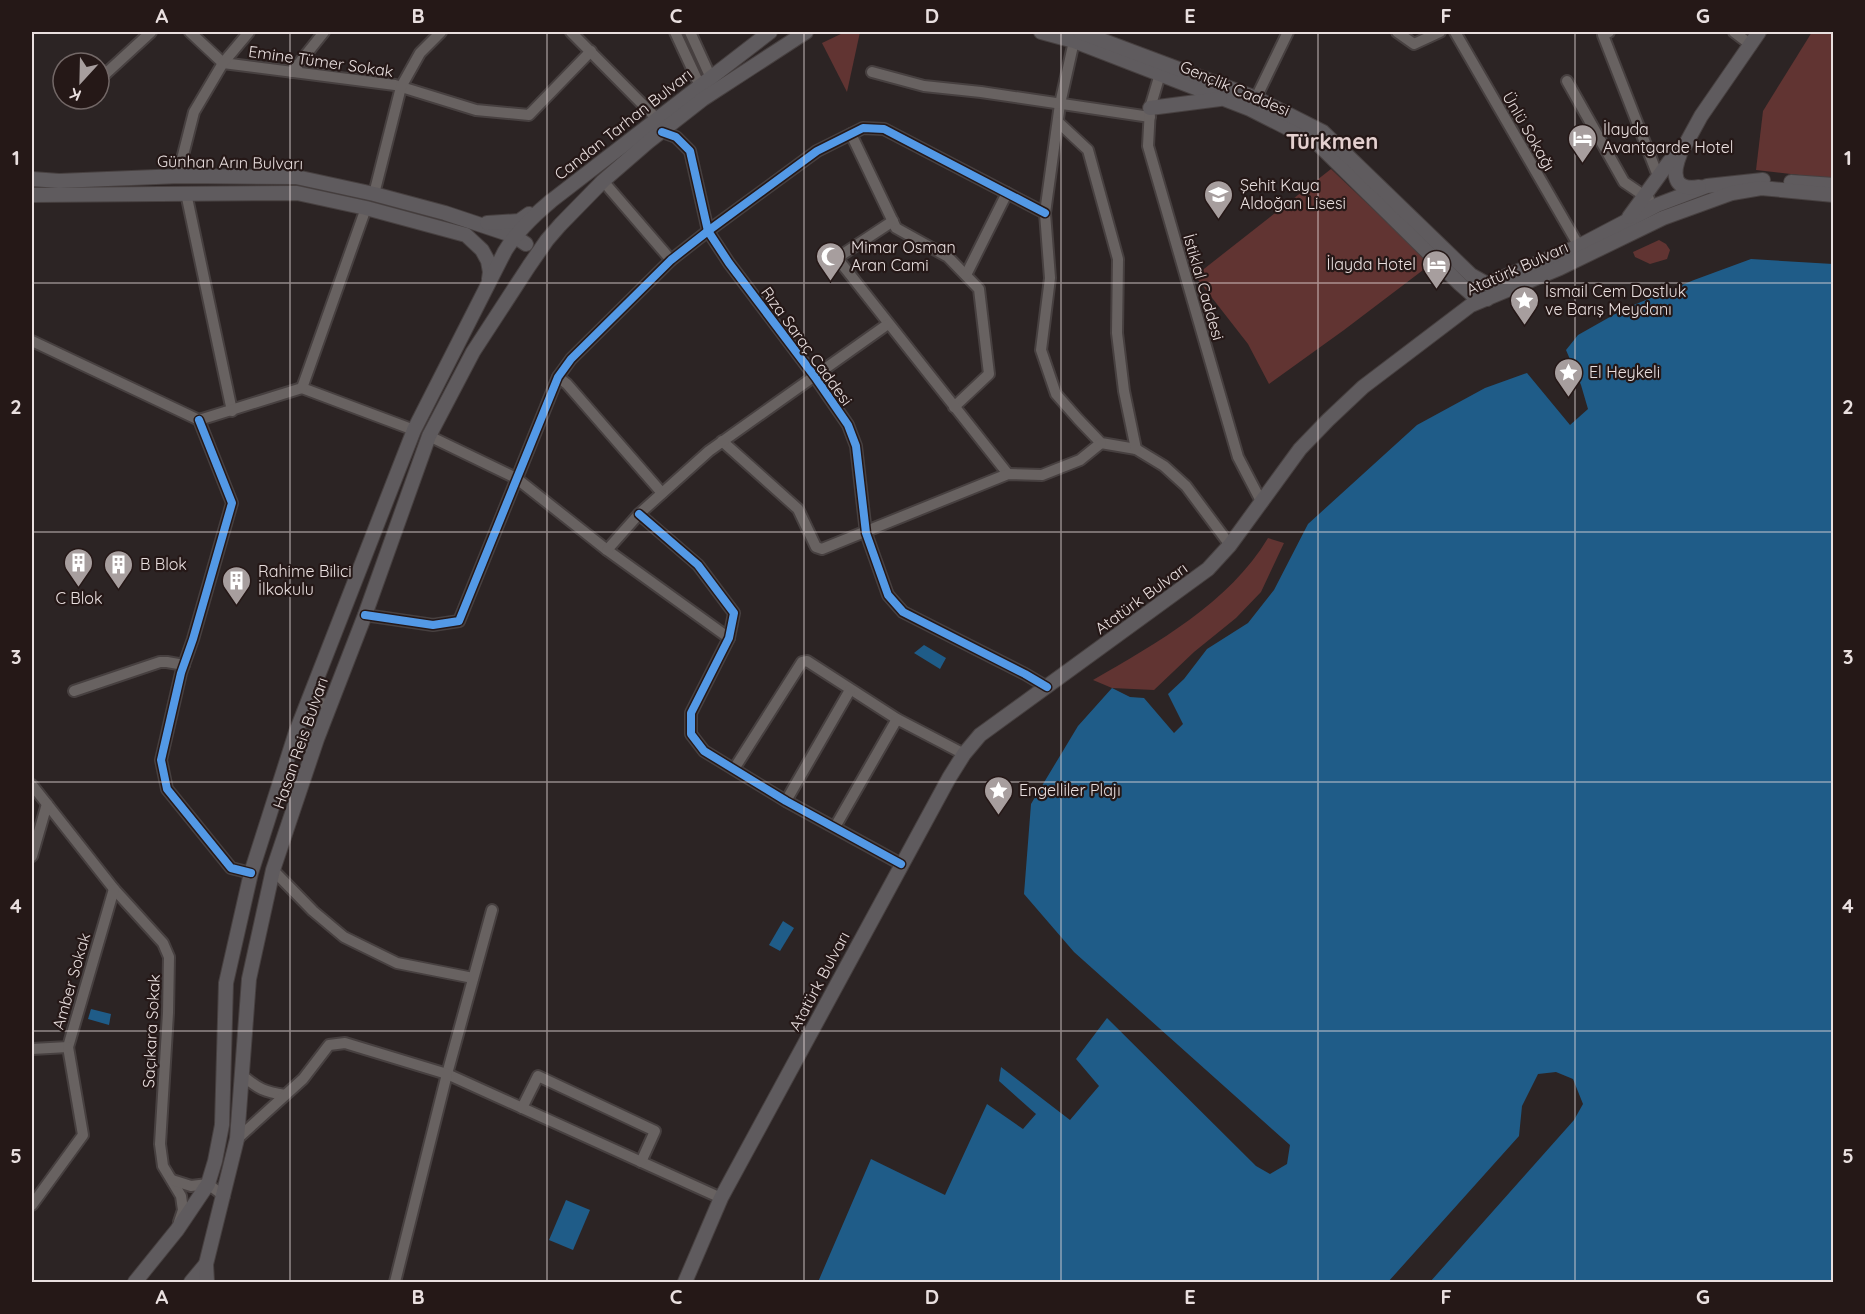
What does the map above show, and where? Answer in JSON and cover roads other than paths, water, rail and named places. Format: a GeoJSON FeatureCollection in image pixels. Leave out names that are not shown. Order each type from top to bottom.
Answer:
{"type":"FeatureCollection","features":[{"type":"Feature","properties":{"kind":"main road","name":"Candan Tarhan Bulvarı"},"geometry":{"type":"LineString","coordinates":[[529,266],[547,240],[659,125],[705,82],[770,32]]}},
{"type":"Feature","properties":{"kind":"main road","name":"Candan Tarhan Bulvarı"},"geometry":{"type":"LineString","coordinates":[[504,261],[514,236],[526,222],[551,201],[659,125],[806,32]]}},
{"type":"Feature","properties":{"kind":"main road","name":"Gençlik Caddesi"},"geometry":{"type":"LineString","coordinates":[[1041,32],[1077,35],[1161,68],[1256,98],[1323,132],[1474,277]]}},
{"type":"Feature","properties":{"kind":"main road"},"geometry":{"type":"LineString","coordinates":[[1707,186],[1689,189],[1683,187],[1678,183],[1675,168],[1701,116],[1759,32]]}},
{"type":"Feature","properties":{"kind":"main road","name":"Gençlik Caddesi"},"geometry":{"type":"LineString","coordinates":[[1161,68],[1220,98],[1250,109],[1317,142],[1476,298]]}},
{"type":"Feature","properties":{"kind":"main road"},"geometry":{"type":"LineString","coordinates":[[1150,113],[1220,98]]}},
{"type":"Feature","properties":{"kind":"main road"},"geometry":{"type":"LineString","coordinates":[[1613,241],[1658,176],[1683,148]]}},
{"type":"Feature","properties":{"kind":"main road","name":"Günhan Arın Bulvarı"},"geometry":{"type":"LineString","coordinates":[[33,187],[59,181],[180,176],[296,177],[374,194],[480,224],[514,236],[526,244]]}},
{"type":"Feature","properties":{"kind":"main road","name":"Atatürk Bulvarı"},"geometry":{"type":"LineString","coordinates":[[685,1282],[721,1198],[901,864],[964,754],[980,735],[1208,569],[1230,545],[1300,449],[1328,420],[1363,387],[1476,298],[1560,268],[1613,241],[1707,186],[1762,180],[1833,185]]}},
{"type":"Feature","properties":{"kind":"main road","name":"Günhan Arın Bulvarı"},"geometry":{"type":"LineString","coordinates":[[33,187],[186,193],[297,193],[422,222],[466,236],[482,250],[488,261],[490,272],[488,285]]}},
{"type":"Feature","properties":{"kind":"main road","name":"Atatürk Bulvarı"},"geometry":{"type":"LineString","coordinates":[[1474,277],[1488,284],[1495,282],[1579,246],[1628,219],[1732,193],[1761,189],[1833,195]]}},
{"type":"Feature","properties":{"kind":"main road"},"geometry":{"type":"LineString","coordinates":[[480,224],[519,221],[551,201]]}},
{"type":"Feature","properties":{"kind":"main road"},"geometry":{"type":"LineString","coordinates":[[466,236],[504,261],[515,273],[529,266],[530,252],[526,244],[511,244],[504,261]]}},
{"type":"Feature","properties":{"kind":"main road","name":"Hasan Reis Bulvarı"},"geometry":{"type":"LineString","coordinates":[[135,1282],[177,1230],[208,1184],[215,1161],[222,1125],[226,983],[250,873],[296,732],[414,430],[488,285],[504,261]]}},
{"type":"Feature","properties":{"kind":"main road","name":"Hasan Reis Bulvarı"},"geometry":{"type":"LineString","coordinates":[[206,1264],[237,1139],[249,979],[273,870],[329,705],[365,615],[429,436],[473,352],[529,266]]}},
{"type":"Feature","properties":{"kind":"main road"},"geometry":{"type":"LineString","coordinates":[[1474,277],[1479,290],[1476,298]]}},
{"type":"Feature","properties":{"kind":"main road"},"geometry":{"type":"LineString","coordinates":[[191,1282],[206,1264]]}},
{"type":"Feature","properties":{"kind":"main road"},"geometry":{"type":"LineString","coordinates":[[206,1264],[207,1282]]}},
{"type":"Feature","properties":{"kind":"street"},"geometry":{"type":"LineString","coordinates":[[111,69],[151,32]]}},
{"type":"Feature","properties":{"kind":"street","name":"Emine Tümer Sokak"},"geometry":{"type":"LineString","coordinates":[[190,32],[223,63],[401,87],[476,110],[529,116],[591,51]]}},
{"type":"Feature","properties":{"kind":"street"},"geometry":{"type":"LineString","coordinates":[[180,176],[194,112],[223,63],[249,32]]}},
{"type":"Feature","properties":{"kind":"street"},"geometry":{"type":"LineString","coordinates":[[292,72],[324,32]]}},
{"type":"Feature","properties":{"kind":"street"},"geometry":{"type":"LineString","coordinates":[[374,194],[401,87],[420,53],[441,32]]}},
{"type":"Feature","properties":{"kind":"street","name":"Rıza Saraç Caddesi"},"geometry":{"type":"LineString","coordinates":[[571,32],[659,125],[676,136],[690,151],[708,231],[848,425],[856,446],[866,533],[888,595],[903,612],[1047,687]]}},
{"type":"Feature","properties":{"kind":"street"},"geometry":{"type":"LineString","coordinates":[[675,32],[705,82]]}},
{"type":"Feature","properties":{"kind":"street"},"geometry":{"type":"LineString","coordinates":[[690,32],[705,82]]}},
{"type":"Feature","properties":{"kind":"street"},"geometry":{"type":"LineString","coordinates":[[1256,98],[1288,32]]}},
{"type":"Feature","properties":{"kind":"street"},"geometry":{"type":"LineString","coordinates":[[1397,32],[1414,44],[1440,32]]}},
{"type":"Feature","properties":{"kind":"street","name":"Ünlü Sokağı"},"geometry":{"type":"LineString","coordinates":[[1455,32],[1579,246]]}},
{"type":"Feature","properties":{"kind":"street"},"geometry":{"type":"LineString","coordinates":[[1609,32],[1603,35],[1658,176]]}},
{"type":"Feature","properties":{"kind":"street"},"geometry":{"type":"LineString","coordinates":[[1734,32],[1751,45]]}},
{"type":"Feature","properties":{"kind":"street"},"geometry":{"type":"LineString","coordinates":[[1077,35],[1060,104],[1045,213],[1050,278],[1041,350],[1056,394],[1078,419],[1101,442],[1136,449],[1164,466],[1186,486],[1230,545]]}},
{"type":"Feature","properties":{"kind":"street","name":"İstiklal Caddesi"},"geometry":{"type":"LineString","coordinates":[[1161,68],[1150,113],[1148,146],[1238,457],[1262,503]]}},
{"type":"Feature","properties":{"kind":"street"},"geometry":{"type":"LineString","coordinates":[[872,72],[924,86],[1150,113]]}},
{"type":"Feature","properties":{"kind":"street"},"geometry":{"type":"LineString","coordinates":[[1567,81],[1624,182],[1644,195],[1660,212]]}},
{"type":"Feature","properties":{"kind":"street"},"geometry":{"type":"LineString","coordinates":[[1058,122],[1088,150],[1118,259],[1117,333],[1124,391],[1136,449]]}},
{"type":"Feature","properties":{"kind":"street"},"geometry":{"type":"LineString","coordinates":[[365,615],[433,625],[459,621],[558,377],[571,359],[671,260],[817,152],[863,128],[884,129],[1045,213]]}},
{"type":"Feature","properties":{"kind":"street"},"geometry":{"type":"LineString","coordinates":[[851,134],[897,228],[948,257],[979,289],[989,374],[954,406]]}},
{"type":"Feature","properties":{"kind":"street"},"geometry":{"type":"LineString","coordinates":[[603,181],[671,260]]}},
{"type":"Feature","properties":{"kind":"street"},"geometry":{"type":"LineString","coordinates":[[186,193],[232,411]]}},
{"type":"Feature","properties":{"kind":"street"},"geometry":{"type":"LineString","coordinates":[[966,275],[1007,193]]}},
{"type":"Feature","properties":{"kind":"street"},"geometry":{"type":"LineString","coordinates":[[302,388],[366,208]]}},
{"type":"Feature","properties":{"kind":"street"},"geometry":{"type":"LineString","coordinates":[[893,221],[837,258],[1008,474]]}},
{"type":"Feature","properties":{"kind":"street"},"geometry":{"type":"LineString","coordinates":[[607,550],[639,514],[709,451],[888,324]]}},
{"type":"Feature","properties":{"kind":"street"},"geometry":{"type":"LineString","coordinates":[[32,341],[199,420],[302,388],[414,430]]}},
{"type":"Feature","properties":{"kind":"street"},"geometry":{"type":"LineString","coordinates":[[558,377],[567,384],[662,493]]}},
{"type":"Feature","properties":{"kind":"street"},"geometry":{"type":"LineString","coordinates":[[199,420],[232,503],[194,639],[184,665],[161,760],[167,789],[231,868],[250,873]]}},
{"type":"Feature","properties":{"kind":"street"},"geometry":{"type":"LineString","coordinates":[[429,436],[516,478],[607,550],[729,638]]}},
{"type":"Feature","properties":{"kind":"street"},"geometry":{"type":"LineString","coordinates":[[722,441],[798,509],[816,547],[822,549],[1008,474],[1042,475],[1080,460],[1101,442]]}},
{"type":"Feature","properties":{"kind":"street"},"geometry":{"type":"LineString","coordinates":[[639,514],[698,565],[734,613],[729,638],[691,713],[691,734],[704,751],[786,801],[901,864]]}},
{"type":"Feature","properties":{"kind":"street"},"geometry":{"type":"LineString","coordinates":[[734,769],[802,662],[807,661],[897,719],[964,754]]}},
{"type":"Feature","properties":{"kind":"street"},"geometry":{"type":"LineString","coordinates":[[74,691],[160,662],[184,665]]}},
{"type":"Feature","properties":{"kind":"street"},"geometry":{"type":"LineString","coordinates":[[786,801],[850,690]]}},
{"type":"Feature","properties":{"kind":"street"},"geometry":{"type":"LineString","coordinates":[[310,699],[329,705]]}},
{"type":"Feature","properties":{"kind":"street"},"geometry":{"type":"LineString","coordinates":[[835,827],[897,719]]}},
{"type":"Feature","properties":{"kind":"street"},"geometry":{"type":"LineString","coordinates":[[296,732],[317,739]]}},
{"type":"Feature","properties":{"kind":"street","name":"Saçıkara Sokak"},"geometry":{"type":"LineString","coordinates":[[32,785],[114,889],[163,943],[169,957],[160,1144],[164,1166],[181,1196],[183,1210],[177,1230]]}},
{"type":"Feature","properties":{"kind":"street"},"geometry":{"type":"LineString","coordinates":[[32,856],[46,804]]}},
{"type":"Feature","properties":{"kind":"street"},"geometry":{"type":"LineString","coordinates":[[273,870],[313,911],[344,937],[398,963],[473,978]]}},
{"type":"Feature","properties":{"kind":"street","name":"Amber Sokak"},"geometry":{"type":"LineString","coordinates":[[32,1049],[68,1047],[114,889]]}},
{"type":"Feature","properties":{"kind":"street"},"geometry":{"type":"LineString","coordinates":[[395,1282],[447,1074],[492,910]]}},
{"type":"Feature","properties":{"kind":"street"},"geometry":{"type":"LineString","coordinates":[[237,1139],[303,1079],[330,1045],[345,1043],[447,1074],[721,1198]]}},
{"type":"Feature","properties":{"kind":"street"},"geometry":{"type":"LineString","coordinates":[[32,1205],[83,1135],[68,1047]]}},
{"type":"Feature","properties":{"kind":"street"},"geometry":{"type":"LineString","coordinates":[[242,1075],[258,1089],[285,1095]]}},
{"type":"Feature","properties":{"kind":"street"},"geometry":{"type":"LineString","coordinates":[[522,1108],[538,1076],[655,1131],[641,1162]]}},
{"type":"Feature","properties":{"kind":"street"},"geometry":{"type":"LineString","coordinates":[[172,1180],[190,1186],[208,1184],[224,1196]]}},
{"type":"Feature","properties":{"kind":"water"},"geometry":{"type":"Polygon","coordinates":[[[1751,259],[1833,264],[1833,1282],[1430,1282],[1574,1120],[1583,1104],[1573,1079],[1556,1072],[1538,1074],[1522,1106],[1519,1136],[1388,1282],[818,1282],[871,1159],[945,1195],[987,1104],[1023,1129],[1036,1114],[999,1081],[1001,1067],[1070,1120],[1099,1086],[1076,1059],[1107,1018],[1256,1166],[1270,1174],[1287,1164],[1290,1145],[1074,952],[1024,894],[1031,804],[1078,726],[1112,688],[1130,697],[1144,698],[1174,733],[1183,724],[1168,694],[1184,679],[1207,649],[1248,623],[1274,590],[1308,524],[1417,425],[1485,388],[1527,373],[1570,425],[1588,409],[1581,385],[1566,350],[1578,335],[1624,309],[1751,259]]]}},
{"type":"Feature","properties":{"kind":"water"},"geometry":{"type":"Polygon","coordinates":[[[924,645],[946,658],[940,669],[914,653],[924,645]]]}},
{"type":"Feature","properties":{"kind":"water"},"geometry":{"type":"Polygon","coordinates":[[[783,921],[794,928],[780,951],[769,945],[783,921]]]}},
{"type":"Feature","properties":{"kind":"water"},"geometry":{"type":"Polygon","coordinates":[[[91,1009],[111,1014],[109,1025],[88,1019],[91,1009]]]}},
{"type":"Feature","properties":{"kind":"water"},"geometry":{"type":"Polygon","coordinates":[[[566,1200],[590,1210],[573,1250],[549,1240],[566,1200]]]}},
{"type":"Feature","properties":{"kind":"place","name":"İlayda Avantgarde Hotel"},"geometry":{"type":"Point","coordinates":[1582,164]}},
{"type":"Feature","properties":{"kind":"place","name":"Şehit Kaya Aldoğan Lisesi"},"geometry":{"type":"Point","coordinates":[1219,220]}},
{"type":"Feature","properties":{"kind":"place","name":"Mimar Osman Aran Cami"},"geometry":{"type":"Point","coordinates":[830,282]}},
{"type":"Feature","properties":{"kind":"place","name":"İlayda Hotel"},"geometry":{"type":"Point","coordinates":[1437,290]}},
{"type":"Feature","properties":{"kind":"place","name":"İsmail Cem Dostluk ve Barış Meydanı"},"geometry":{"type":"Point","coordinates":[1524,326]}},
{"type":"Feature","properties":{"kind":"place","name":"El Heykeli"},"geometry":{"type":"Point","coordinates":[1568,398]}},
{"type":"Feature","properties":{"kind":"place","name":"C Blok"},"geometry":{"type":"Point","coordinates":[79,588]}},
{"type":"Feature","properties":{"kind":"place","name":"B Blok"},"geometry":{"type":"Point","coordinates":[119,590]}},
{"type":"Feature","properties":{"kind":"place","name":"Rahime Bilici İlkokulu"},"geometry":{"type":"Point","coordinates":[237,606]}},
{"type":"Feature","properties":{"kind":"place","name":"Engelliler Plajı"},"geometry":{"type":"Point","coordinates":[998,816]}},
{"type":"Feature","properties":{"kind":"district","name":"Türkmen"},"geometry":{"type":"Point","coordinates":[1332,141]}}]}
